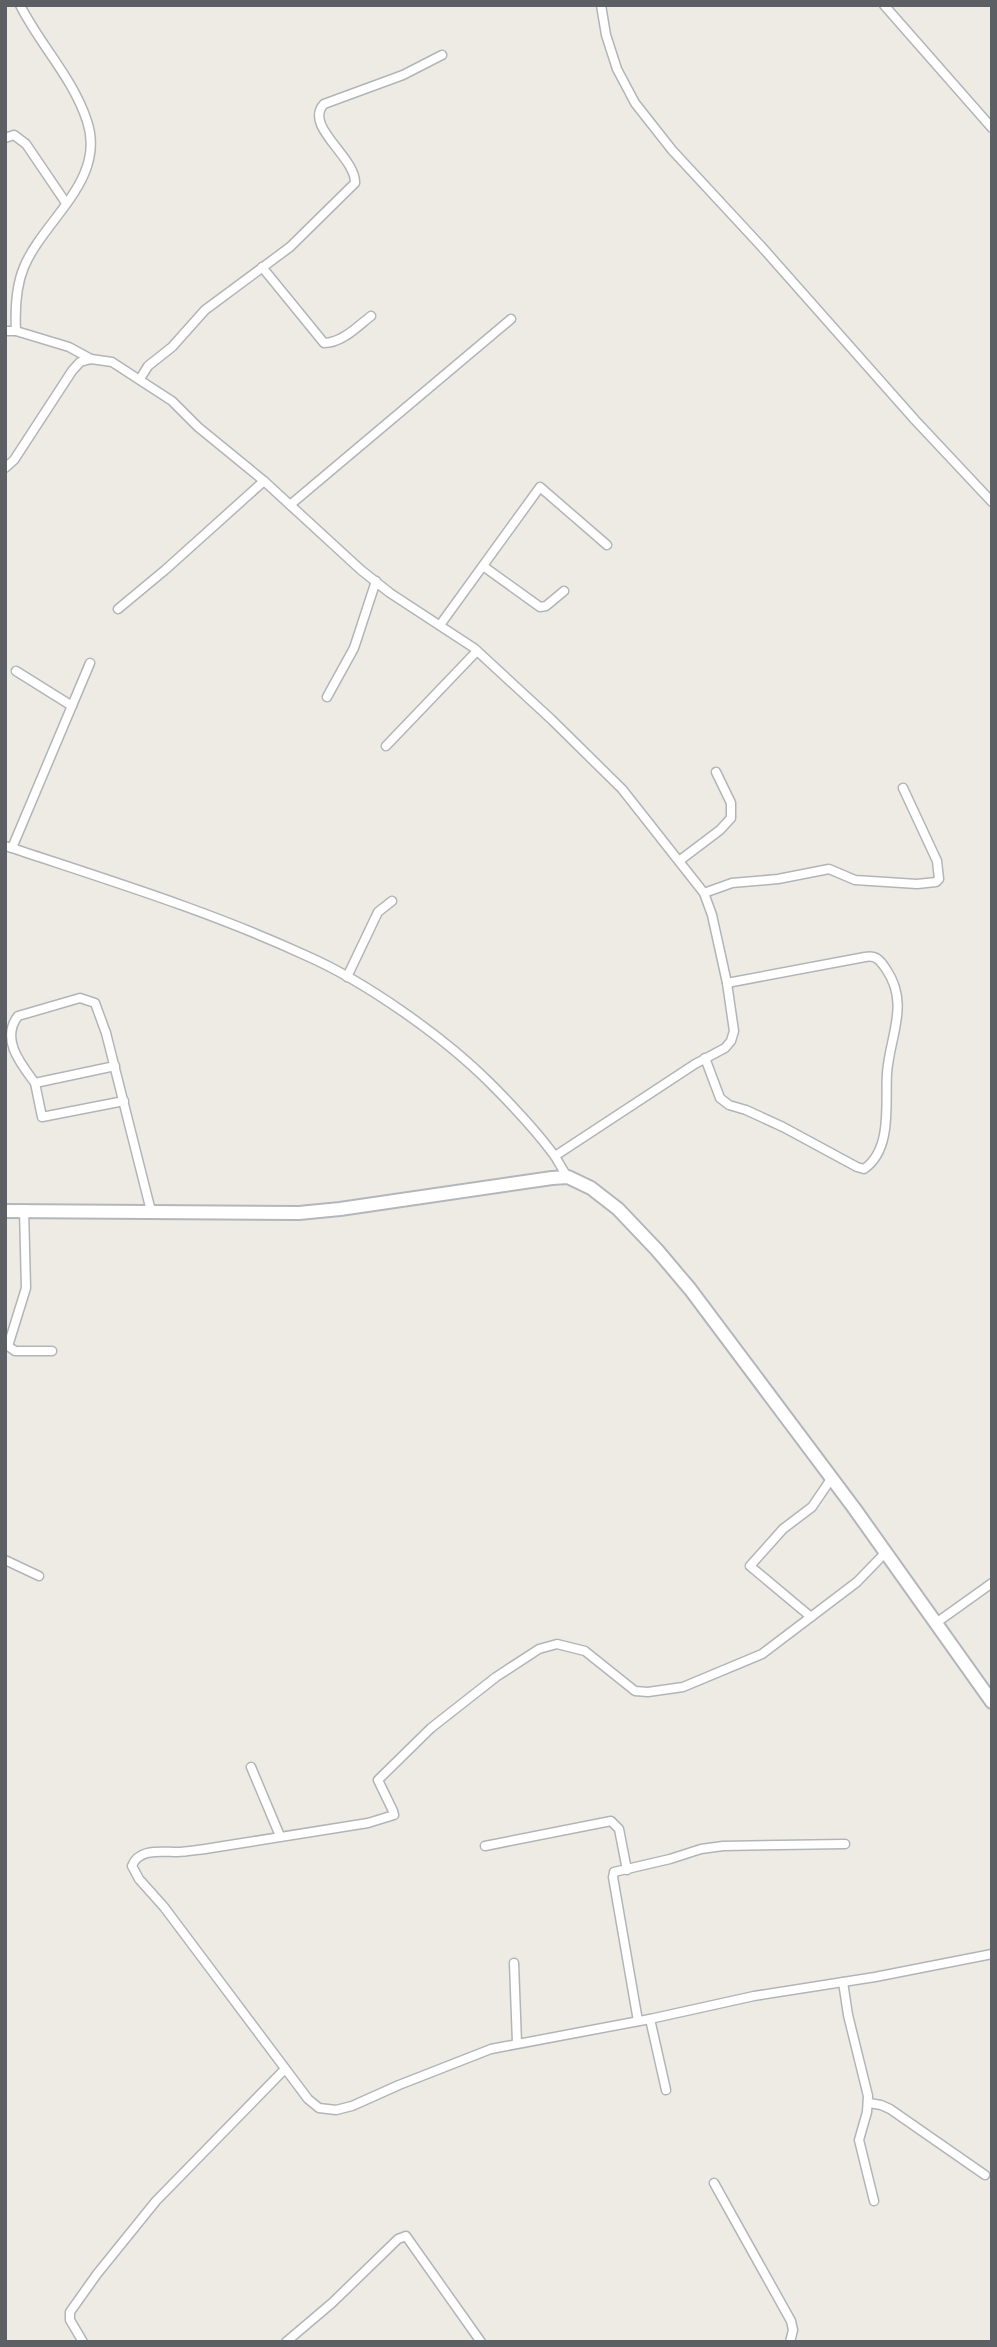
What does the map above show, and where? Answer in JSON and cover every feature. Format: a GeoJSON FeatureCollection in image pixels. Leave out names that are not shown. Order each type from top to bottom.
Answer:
{"type":"FeatureCollection","features":[{"type":"Feature","properties":{"kind":"street"},"geometry":{"type":"LineString","coordinates":[[16,331],[15,308],[23,269],[86,172],[91,140],[88,121],[74,91],[20,5]]}},
{"type":"Feature","properties":{"kind":"street"},"geometry":{"type":"LineString","coordinates":[[601,5],[606,35],[617,69],[635,103],[671,150],[992,502]]}},
{"type":"Feature","properties":{"kind":"street"},"geometry":{"type":"LineString","coordinates":[[884,5],[992,128]]}},
{"type":"Feature","properties":{"kind":"street"},"geometry":{"type":"LineString","coordinates":[[140,379],[148,366],[172,347],[205,310],[301,236],[355,183],[351,167],[321,125],[319,109],[324,104],[402,75],[442,55]]}},
{"type":"Feature","properties":{"kind":"street"},"geometry":{"type":"LineString","coordinates":[[5,138],[14,135],[26,144],[66,203]]}},
{"type":"Feature","properties":{"kind":"street"},"geometry":{"type":"LineString","coordinates":[[262,267],[324,343],[332,343],[347,335],[372,316]]}},
{"type":"Feature","properties":{"kind":"street"},"geometry":{"type":"LineString","coordinates":[[290,505],[511,319]]}},
{"type":"Feature","properties":{"kind":"street"},"geometry":{"type":"LineString","coordinates":[[5,331],[16,331],[69,346],[91,359],[112,362],[172,401],[376,581],[477,651],[552,720],[622,789],[704,893],[712,915],[727,983],[734,1031],[731,1041],[725,1048],[705,1058],[555,1156]]}},
{"type":"Feature","properties":{"kind":"street"},"geometry":{"type":"LineString","coordinates":[[5,468],[14,460],[72,371],[80,362],[91,359]]}},
{"type":"Feature","properties":{"kind":"street"},"geometry":{"type":"LineString","coordinates":[[118,609],[264,481]]}},
{"type":"Feature","properties":{"kind":"street"},"geometry":{"type":"LineString","coordinates":[[440,625],[540,488],[607,545]]}},
{"type":"Feature","properties":{"kind":"street"},"geometry":{"type":"LineString","coordinates":[[482,566],[540,607],[546,606],[564,591]]}},
{"type":"Feature","properties":{"kind":"street"},"geometry":{"type":"LineString","coordinates":[[327,697],[354,648],[376,581]]}},
{"type":"Feature","properties":{"kind":"street"},"geometry":{"type":"LineString","coordinates":[[386,746],[477,651]]}},
{"type":"Feature","properties":{"kind":"street"},"geometry":{"type":"LineString","coordinates":[[90,663],[8,847],[175,903],[309,956],[347,977],[429,1032],[489,1082],[555,1156],[568,1177],[591,1188],[618,1209],[690,1289],[992,1702]]}},
{"type":"Feature","properties":{"kind":"street"},"geometry":{"type":"LineString","coordinates":[[16,671],[72,706]]}},
{"type":"Feature","properties":{"kind":"street"},"geometry":{"type":"LineString","coordinates":[[680,861],[731,818],[731,803],[716,772]]}},
{"type":"Feature","properties":{"kind":"street"},"geometry":{"type":"LineString","coordinates":[[704,893],[732,883],[778,879],[830,869],[855,880],[917,884],[936,882],[939,879],[937,861],[903,788]]}},
{"type":"Feature","properties":{"kind":"street"},"geometry":{"type":"LineString","coordinates":[[347,977],[378,912],[391,901]]}},
{"type":"Feature","properties":{"kind":"street"},"geometry":{"type":"LineString","coordinates":[[705,1058],[720,1098],[729,1105],[783,1127],[857,1167],[864,1168],[871,1164],[886,1126],[887,1072],[899,995],[879,960],[865,957],[727,983]]}},
{"type":"Feature","properties":{"kind":"street"},"geometry":{"type":"LineString","coordinates":[[124,1101],[42,1117],[35,1083],[17,1057],[13,1046],[12,1023],[18,1016],[80,998],[95,1003],[115,1066],[124,1101],[151,1210]]}},
{"type":"Feature","properties":{"kind":"street"},"geometry":{"type":"LineString","coordinates":[[35,1083],[115,1066]]}},
{"type":"Feature","properties":{"kind":"street"},"geometry":{"type":"LineString","coordinates":[[5,1211],[24,1209],[151,1210],[220,1214],[299,1213],[568,1177]]}},
{"type":"Feature","properties":{"kind":"street"},"geometry":{"type":"LineString","coordinates":[[24,1209],[26,1288],[8,1346],[15,1351],[52,1352]]}},
{"type":"Feature","properties":{"kind":"street"},"geometry":{"type":"LineString","coordinates":[[811,1617],[750,1566],[783,1529],[812,1507],[831,1479]]}},
{"type":"Feature","properties":{"kind":"street"},"geometry":{"type":"LineString","coordinates":[[885,1553],[857,1582],[781,1641],[743,1663],[683,1687],[635,1691],[585,1651],[558,1644],[539,1649],[496,1677],[431,1727],[378,1780],[394,1815],[368,1824],[179,1852],[151,1852],[138,1857],[132,1866],[313,2105],[324,2110],[352,2106],[478,2053],[517,2043],[650,2019],[754,1996],[992,1954]]}},
{"type":"Feature","properties":{"kind":"street"},"geometry":{"type":"LineString","coordinates":[[5,1560],[39,1576]]}},
{"type":"Feature","properties":{"kind":"street"},"geometry":{"type":"LineString","coordinates":[[936,1623],[992,1583]]}},
{"type":"Feature","properties":{"kind":"street"},"geometry":{"type":"LineString","coordinates":[[251,1767],[280,1836]]}},
{"type":"Feature","properties":{"kind":"street"},"geometry":{"type":"LineString","coordinates":[[485,1846],[611,1821],[619,1829],[627,1870]]}},
{"type":"Feature","properties":{"kind":"street"},"geometry":{"type":"LineString","coordinates":[[638,2021],[613,1877],[616,1871],[723,1846],[845,1844]]}},
{"type":"Feature","properties":{"kind":"street"},"geometry":{"type":"LineString","coordinates":[[514,1963],[517,2043]]}},
{"type":"Feature","properties":{"kind":"street"},"geometry":{"type":"LineString","coordinates":[[843,1982],[869,2103],[859,2140],[874,2201]]}},
{"type":"Feature","properties":{"kind":"street"},"geometry":{"type":"LineString","coordinates":[[650,2019],[666,2090]]}},
{"type":"Feature","properties":{"kind":"street"},"geometry":{"type":"LineString","coordinates":[[83,2342],[70,2320],[70,2312],[97,2274],[156,2201],[285,2069]]}},
{"type":"Feature","properties":{"kind":"street"},"geometry":{"type":"LineString","coordinates":[[869,2103],[890,2109],[985,2175]]}},
{"type":"Feature","properties":{"kind":"street"},"geometry":{"type":"LineString","coordinates":[[714,2183],[791,2321],[793,2330],[790,2342]]}},
{"type":"Feature","properties":{"kind":"street"},"geometry":{"type":"LineString","coordinates":[[286,2342],[332,2303],[398,2239],[406,2236],[481,2342]]}}]}
